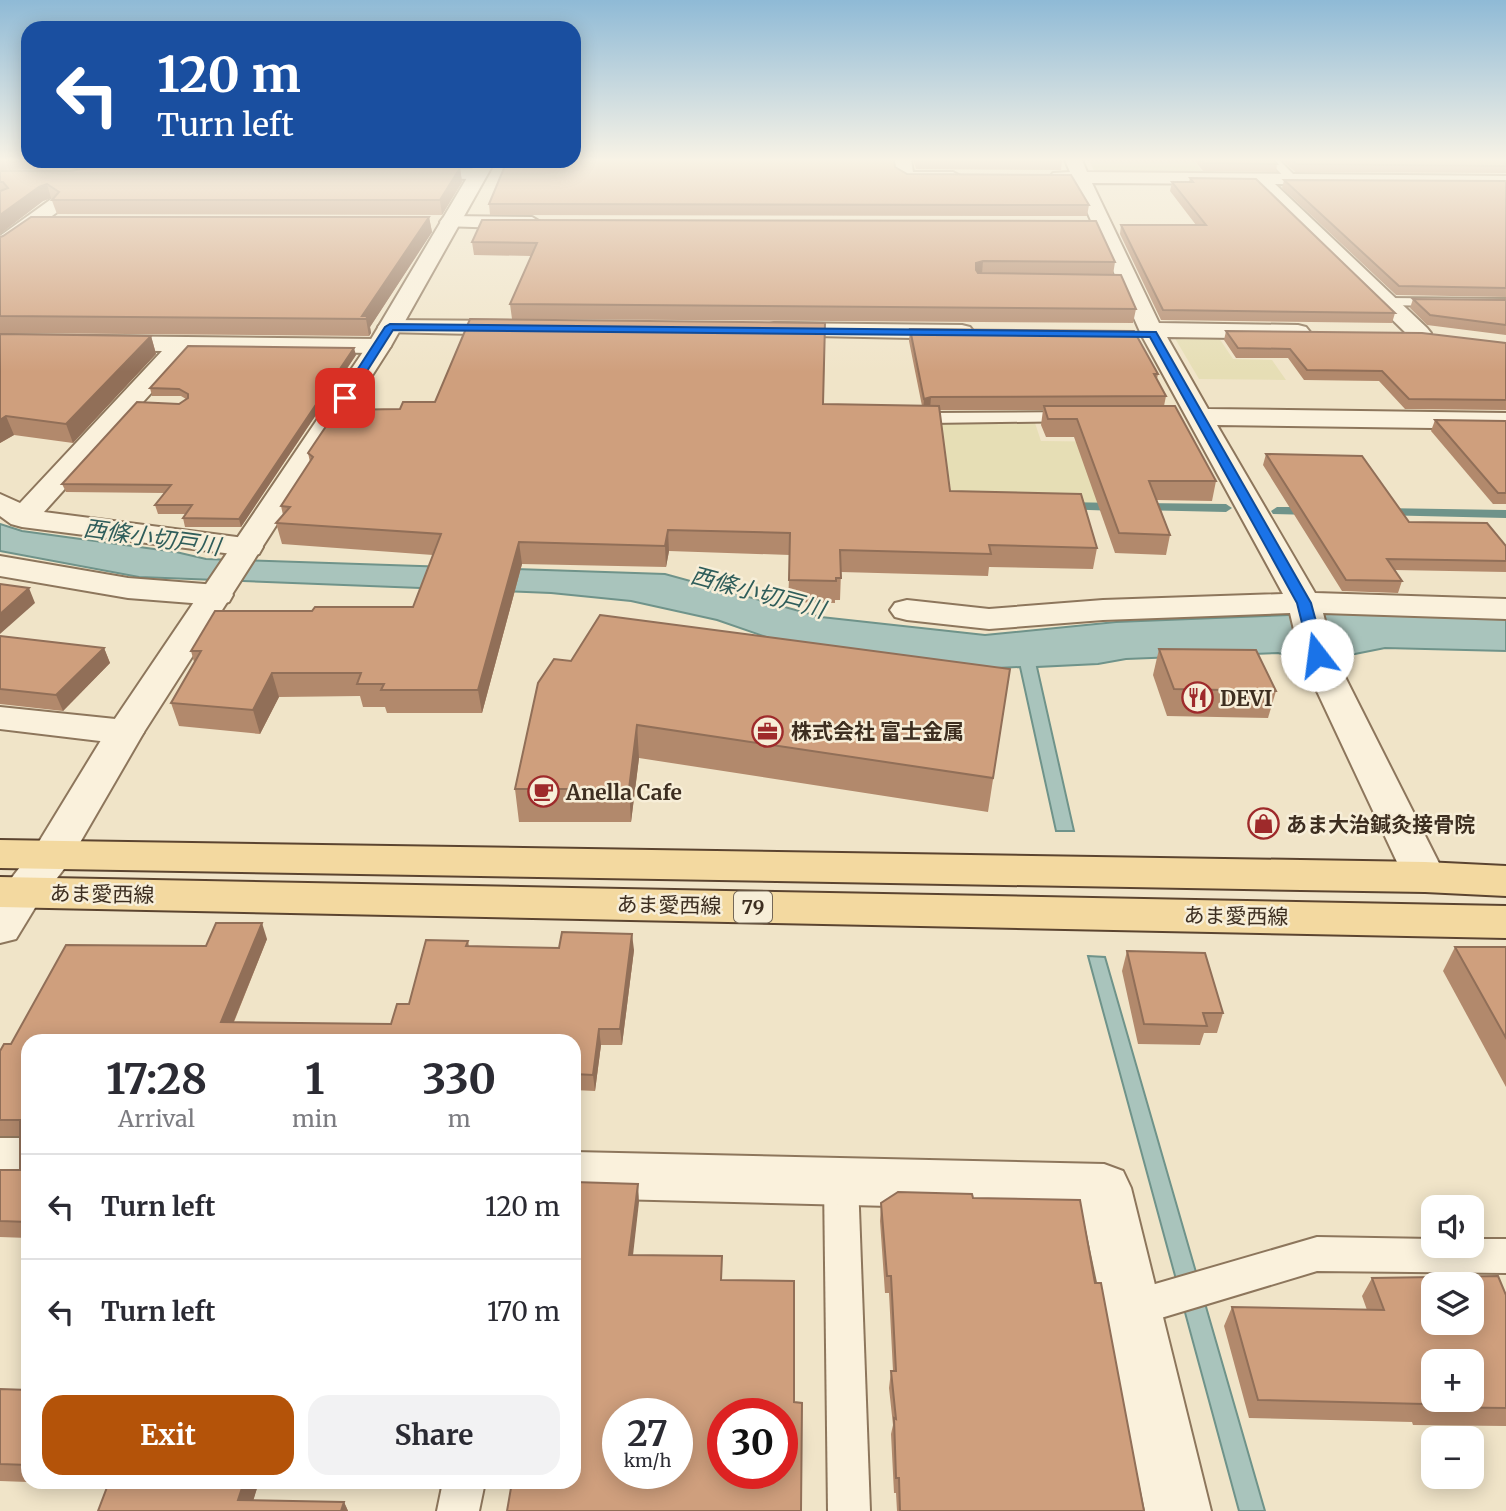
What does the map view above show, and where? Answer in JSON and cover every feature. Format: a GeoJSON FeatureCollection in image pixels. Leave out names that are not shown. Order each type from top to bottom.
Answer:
{"type":"FeatureCollection","features":[{"type":"Feature","properties":{"kind":"main road","name":"あま愛西線"},"geometry":{"type":"LineString","coordinates":[[0,854],[1425,877],[1506,881]]}},
{"type":"Feature","properties":{"kind":"main road","name":"あま愛西線"},"geometry":{"type":"LineString","coordinates":[[7,904],[1506,922]]}},
{"type":"Feature","properties":{"kind":"street"},"geometry":{"type":"LineString","coordinates":[[0,245],[20,231]]}},
{"type":"Feature","properties":{"kind":"street"},"geometry":{"type":"LineString","coordinates":[[7,904],[52,855],[125,732],[384,336],[445,231]]}},
{"type":"Feature","properties":{"kind":"street"},"geometry":{"type":"LineString","coordinates":[[1106,231],[1123,282],[1152,332],[1193,417],[1305,607],[1317,655],[1425,877]]}},
{"type":"Feature","properties":{"kind":"street"},"geometry":{"type":"LineString","coordinates":[[1313,231],[1419,333]]}},
{"type":"Feature","properties":{"kind":"street"},"geometry":{"type":"LineString","coordinates":[[0,342],[182,344],[535,328]]}},
{"type":"Feature","properties":{"kind":"street"},"geometry":{"type":"LineString","coordinates":[[755,330],[988,332]]}},
{"type":"Feature","properties":{"kind":"street"},"geometry":{"type":"LineString","coordinates":[[1126,333],[1326,332]]}},
{"type":"Feature","properties":{"kind":"street"},"geometry":{"type":"LineString","coordinates":[[1392,333],[1419,333],[1443,337]]}},
{"type":"Feature","properties":{"kind":"street"},"geometry":{"type":"LineString","coordinates":[[11,510],[128,403],[182,344]]}},
{"type":"Feature","properties":{"kind":"street"},"geometry":{"type":"LineString","coordinates":[[1193,417],[1506,421]]}},
{"type":"Feature","properties":{"kind":"street"},"geometry":{"type":"LineString","coordinates":[[11,510],[232,571]]}},
{"type":"Feature","properties":{"kind":"street"},"geometry":{"type":"LineString","coordinates":[[0,566],[128,588],[232,571]]}},
{"type":"Feature","properties":{"kind":"street"},"geometry":{"type":"LineString","coordinates":[[907,610],[989,619],[1103,610],[1305,607],[1506,609]]}},
{"type":"Feature","properties":{"kind":"street"},"geometry":{"type":"LineString","coordinates":[[0,718],[125,732]]}},
{"type":"Feature","properties":{"kind":"street"},"geometry":{"type":"LineString","coordinates":[[0,1161],[21,1161]]}},
{"type":"Feature","properties":{"kind":"street"},"geometry":{"type":"LineString","coordinates":[[581,1175],[1104,1188],[1153,1303],[1178,1511]]}},
{"type":"Feature","properties":{"kind":"lane"},"geometry":{"type":"LineString","coordinates":[[1387,302],[1506,303]]}},
{"type":"Feature","properties":{"kind":"lane"},"geometry":{"type":"LineString","coordinates":[[128,403],[154,403]]}},
{"type":"Feature","properties":{"kind":"lane"},"geometry":{"type":"LineString","coordinates":[[930,418],[1092,417]]}},
{"type":"Feature","properties":{"kind":"lane"},"geometry":{"type":"LineString","coordinates":[[841,1181],[849,1511]]}},
{"type":"Feature","properties":{"kind":"lane"},"geometry":{"type":"LineString","coordinates":[[1153,1303],[1317,1254],[1506,1256]]}},
{"type":"Feature","properties":{"kind":"lane"},"geometry":{"type":"LineString","coordinates":[[458,1511],[463,1489]]}},
{"type":"Feature","properties":{"kind":"shaded area"},"geometry":{"type":"Polygon","coordinates":[[[1173,335],[1217,335],[1233,359],[1272,360],[1286,380],[1199,379],[1173,335]]]}},
{"type":"Feature","properties":{"kind":"shaded area"},"geometry":{"type":"Polygon","coordinates":[[[1035,423],[1041,441],[1128,442],[1155,504],[953,502],[940,424],[1035,423]]]}},
{"type":"Feature","properties":{"kind":"water"},"geometry":{"type":"Polygon","coordinates":[[[0,524],[22,531],[176,552],[206,559],[665,574],[821,617],[985,635],[1116,622],[1340,613],[1506,617],[1506,651],[1385,648],[1355,654],[1289,656],[1278,653],[1126,659],[1098,664],[1037,667],[1074,831],[1056,831],[1020,667],[930,671],[815,654],[717,620],[631,601],[551,593],[139,577],[0,551],[0,524]]]}},
{"type":"Feature","properties":{"kind":"water"},"geometry":{"type":"Polygon","coordinates":[[[1088,956],[1105,957],[1265,1511],[1239,1511],[1088,956]]]}},
{"type":"Feature","properties":{"kind":"building"},"geometry":{"type":"Polygon","coordinates":[[[11,231],[420,231],[362,316],[368,316],[366,319],[0,316],[0,237],[11,231]]]}},
{"type":"Feature","properties":{"kind":"building"},"geometry":{"type":"Polygon","coordinates":[[[477,231],[1100,231],[1115,262],[983,261],[976,263],[976,270],[978,273],[1121,275],[1136,309],[510,304],[537,243],[472,242],[477,231]]]}},
{"type":"Feature","properties":{"kind":"building"},"geometry":{"type":"Polygon","coordinates":[[[1124,231],[1309,231],[1395,313],[1163,310],[1124,231]]]}},
{"type":"Feature","properties":{"kind":"building"},"geometry":{"type":"Polygon","coordinates":[[[1339,231],[1506,231],[1506,288],[1399,286],[1339,231]]]}},
{"type":"Feature","properties":{"kind":"building"},"geometry":{"type":"Polygon","coordinates":[[[1413,299],[1506,300],[1506,325],[1430,315],[1413,299]]]}},
{"type":"Feature","properties":{"kind":"building"},"geometry":{"type":"Polygon","coordinates":[[[470,319],[825,323],[823,404],[939,406],[950,491],[1081,494],[1097,548],[989,545],[991,554],[840,550],[841,578],[836,578],[836,581],[789,580],[790,533],[668,530],[665,546],[519,542],[478,690],[381,690],[384,684],[357,684],[361,673],[272,673],[253,710],[171,703],[201,651],[191,651],[215,611],[413,607],[441,534],[276,523],[290,507],[281,506],[313,457],[308,453],[337,410],[400,409],[403,402],[435,402],[470,319]]]}},
{"type":"Feature","properties":{"kind":"building"},"geometry":{"type":"Polygon","coordinates":[[[910,329],[1134,331],[1158,374],[1154,374],[1166,396],[924,399],[910,329]]]}},
{"type":"Feature","properties":{"kind":"building"},"geometry":{"type":"Polygon","coordinates":[[[1226,331],[1422,333],[1506,343],[1506,400],[1409,399],[1382,371],[1307,370],[1290,349],[1238,348],[1226,331]]]}},
{"type":"Feature","properties":{"kind":"building"},"geometry":{"type":"Polygon","coordinates":[[[0,334],[151,336],[66,424],[6,416],[0,420],[0,334]]]}},
{"type":"Feature","properties":{"kind":"building"},"geometry":{"type":"Polygon","coordinates":[[[188,346],[354,348],[239,519],[183,518],[192,505],[155,505],[171,485],[62,484],[137,402],[179,404],[188,398],[188,394],[179,389],[150,388],[188,346]]]}},
{"type":"Feature","properties":{"kind":"building"},"geometry":{"type":"Polygon","coordinates":[[[1044,406],[1175,406],[1216,481],[1149,481],[1170,535],[1119,533],[1077,419],[1048,419],[1044,406]]]}},
{"type":"Feature","properties":{"kind":"building"},"geometry":{"type":"Polygon","coordinates":[[[1435,420],[1506,421],[1506,493],[1498,493],[1435,420]]]}},
{"type":"Feature","properties":{"kind":"building"},"geometry":{"type":"Polygon","coordinates":[[[1266,454],[1362,456],[1409,522],[1487,523],[1506,546],[1506,561],[1387,559],[1402,581],[1346,580],[1266,454]]]}},
{"type":"Feature","properties":{"kind":"building"},"geometry":{"type":"Polygon","coordinates":[[[0,584],[29,588],[0,614],[0,584]]]}},
{"type":"Feature","properties":{"kind":"building"},"geometry":{"type":"Polygon","coordinates":[[[600,615],[1010,669],[993,778],[637,725],[629,789],[515,789],[538,683],[554,659],[571,661],[600,615]]]}},
{"type":"Feature","properties":{"kind":"building"},"geometry":{"type":"Polygon","coordinates":[[[0,636],[104,648],[56,695],[0,689],[0,636]]]}},
{"type":"Feature","properties":{"kind":"building"},"geometry":{"type":"Polygon","coordinates":[[[1159,649],[1256,650],[1276,691],[1174,689],[1159,649]]]}},
{"type":"Feature","properties":{"kind":"building"},"geometry":{"type":"Polygon","coordinates":[[[216,923],[262,923],[221,1022],[391,1024],[397,1004],[409,1004],[426,940],[468,941],[466,946],[559,948],[562,932],[632,934],[620,1029],[599,1029],[593,1075],[581,1074],[581,1034],[21,1034],[21,1222],[0,1221],[0,1170],[20,1170],[20,1120],[0,1120],[0,1051],[4,1044],[11,1044],[66,945],[206,946],[216,923]]]}},
{"type":"Feature","properties":{"kind":"building"},"geometry":{"type":"Polygon","coordinates":[[[1455,947],[1506,947],[1506,1038],[1455,947]]]}},
{"type":"Feature","properties":{"kind":"building"},"geometry":{"type":"Polygon","coordinates":[[[1127,951],[1205,953],[1223,1013],[1203,1013],[1207,1026],[1144,1024],[1127,951]]]}},
{"type":"Feature","properties":{"kind":"building"},"geometry":{"type":"Polygon","coordinates":[[[581,1182],[638,1184],[629,1255],[722,1256],[721,1280],[794,1281],[794,1398],[707,1398],[707,1489],[798,1489],[798,1402],[802,1403],[801,1511],[507,1511],[511,1489],[581,1489],[581,1182]]]}},
{"type":"Feature","properties":{"kind":"building"},"geometry":{"type":"Polygon","coordinates":[[[898,1192],[972,1194],[973,1198],[1080,1200],[1095,1283],[1101,1283],[1144,1511],[900,1511],[891,1371],[896,1371],[891,1276],[887,1276],[881,1203],[898,1192]]]}},
{"type":"Feature","properties":{"kind":"building"},"geometry":{"type":"Polygon","coordinates":[[[1484,1276],[1498,1276],[1506,1295],[1506,1408],[1484,1408],[1484,1349],[1421,1349],[1421,1404],[1258,1400],[1232,1307],[1384,1310],[1372,1278],[1421,1277],[1421,1335],[1484,1335],[1484,1276]]]}},
{"type":"Feature","properties":{"kind":"building"},"geometry":{"type":"Polygon","coordinates":[[[0,1389],[21,1390],[21,1465],[0,1464],[0,1389]]]}},
{"type":"Feature","properties":{"kind":"building"},"geometry":{"type":"Polygon","coordinates":[[[106,1489],[242,1489],[238,1500],[344,1502],[341,1511],[98,1511],[106,1489]]]}},
{"type":"Feature","properties":{"kind":"waterway"},"geometry":{"type":"LineString","coordinates":[[1064,506],[1118,507]]}},
{"type":"Feature","properties":{"kind":"waterway"},"geometry":{"type":"LineString","coordinates":[[1141,507],[1226,508]]}},
{"type":"Feature","properties":{"kind":"waterway"},"geometry":{"type":"LineString","coordinates":[[1277,511],[1313,511]]}},
{"type":"Feature","properties":{"kind":"waterway"},"geometry":{"type":"LineString","coordinates":[[1381,512],[1506,514]]}},
{"type":"Feature","properties":{"kind":"place","name":"DEVI"},"geometry":{"type":"Point","coordinates":[1197,698]}},
{"type":"Feature","properties":{"kind":"place","name":"株式会社 富士金属"},"geometry":{"type":"Point","coordinates":[768,731]}},
{"type":"Feature","properties":{"kind":"place","name":"Anella Cafe"},"geometry":{"type":"Point","coordinates":[543,792]}},
{"type":"Feature","properties":{"kind":"place","name":"あま大治鍼灸接骨院"},"geometry":{"type":"Point","coordinates":[1263,824]}},
{"type":"Feature","properties":{"kind":"route"},"geometry":{"type":"LineString","coordinates":[[345,398],[390,327],[1153,334],[1304,603],[1317,655]]}},
{"type":"Feature","properties":{"kind":"water label","name":"西條小切戸川"},"geometry":{"type":"Point","coordinates":[152,537]}},
{"type":"Feature","properties":{"kind":"water label","name":"西條小切戸川"},"geometry":{"type":"Point","coordinates":[758,592]}}]}
